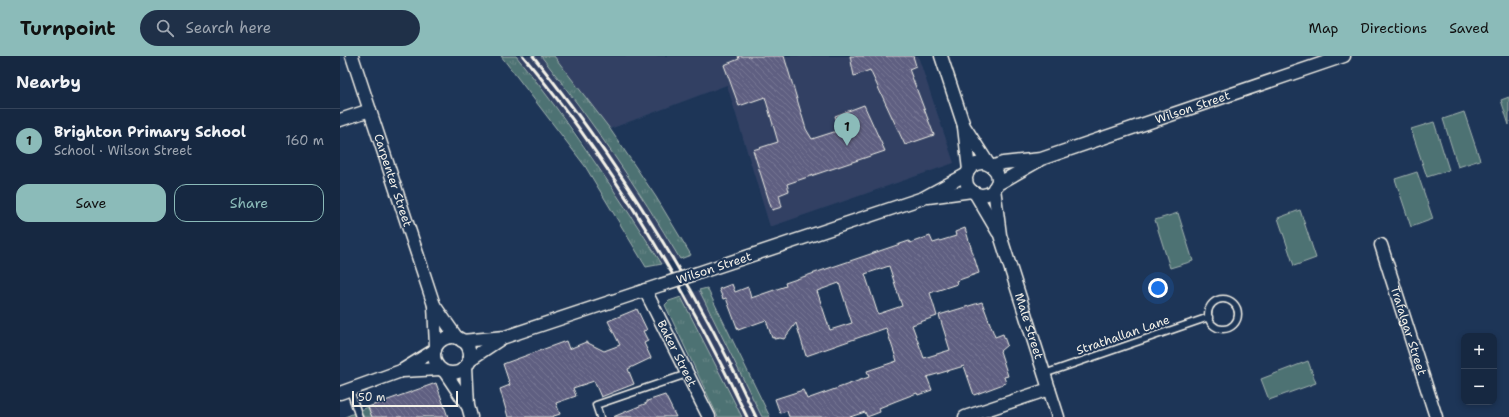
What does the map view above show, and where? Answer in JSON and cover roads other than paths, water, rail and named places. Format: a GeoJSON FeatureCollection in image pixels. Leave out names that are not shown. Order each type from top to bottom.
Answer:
{"type":"FeatureCollection","features":[{"type":"Feature","properties":{"kind":"street","name":"Carpenter Street"},"geometry":{"type":"LineString","coordinates":[[352,56],[434,305],[435,348]]}},
{"type":"Feature","properties":{"kind":"street"},"geometry":{"type":"LineString","coordinates":[[941,56],[964,126],[968,172],[967,184],[974,192],[985,194],[995,186],[997,175],[964,126]]}},
{"type":"Feature","properties":{"kind":"street","name":"Wilson Street"},"geometry":{"type":"LineString","coordinates":[[995,186],[1041,159],[1344,56]]}},
{"type":"Feature","properties":{"kind":"street"},"geometry":{"type":"LineString","coordinates":[[340,120],[370,110]]}},
{"type":"Feature","properties":{"kind":"street","name":"Wilson Street"},"geometry":{"type":"LineString","coordinates":[[991,166],[1003,163],[1041,159]]}},
{"type":"Feature","properties":{"kind":"street"},"geometry":{"type":"LineString","coordinates":[[968,172],[976,164],[985,163],[991,166]]}},
{"type":"Feature","properties":{"kind":"street","name":"Wilson Street"},"geometry":{"type":"LineString","coordinates":[[460,339],[505,336],[698,273],[923,198],[968,172]]}},
{"type":"Feature","properties":{"kind":"street","name":"Male Street"},"geometry":{"type":"LineString","coordinates":[[995,186],[1000,235],[1058,417]]}},
{"type":"Feature","properties":{"kind":"street","name":"Wilson Street"},"geometry":{"type":"LineString","coordinates":[[923,198],[974,192]]}},
{"type":"Feature","properties":{"kind":"street","name":"Male Street"},"geometry":{"type":"LineString","coordinates":[[974,192],[1000,235]]}},
{"type":"Feature","properties":{"kind":"street","name":"Trafalgar Street"},"geometry":{"type":"LineString","coordinates":[[1381,245],[1436,417]]}},
{"type":"Feature","properties":{"kind":"street","name":"Baker Street"},"geometry":{"type":"LineString","coordinates":[[645,290],[709,417]]}},
{"type":"Feature","properties":{"kind":"street","name":"Carpenter Street"},"geometry":{"type":"LineString","coordinates":[[434,305],[460,339]]}},
{"type":"Feature","properties":{"kind":"street","name":"Wilson Street"},"geometry":{"type":"LineString","coordinates":[[467,363],[505,336]]}},
{"type":"Feature","properties":{"kind":"street"},"geometry":{"type":"LineString","coordinates":[[345,391],[401,371],[435,348],[445,338],[460,339],[469,350],[467,363],[469,412]]}},
{"type":"Feature","properties":{"kind":"street"},"geometry":{"type":"LineString","coordinates":[[435,348],[434,360],[443,370],[469,412]]}},
{"type":"Feature","properties":{"kind":"street"},"geometry":{"type":"LineString","coordinates":[[401,371],[443,370],[456,372],[467,363]]}},
{"type":"Feature","properties":{"kind":"street"},"geometry":{"type":"LineString","coordinates":[[965,417],[1049,389]]}},
{"type":"Feature","properties":{"kind":"lane"},"geometry":{"type":"LineString","coordinates":[[1222,299],[1232,302],[1238,310],[1235,323],[1227,328],[1214,325],[1209,317],[1209,312],[1213,303],[1222,299]]}},
{"type":"Feature","properties":{"kind":"lane","name":"Strathallan Lane"},"geometry":{"type":"LineString","coordinates":[[1044,374],[1209,317]]}},
{"type":"Feature","properties":{"kind":"lane"},"geometry":{"type":"LineString","coordinates":[[600,417],[596,404],[687,374]]}},
{"type":"Feature","properties":{"kind":"lane"},"geometry":{"type":"LineString","coordinates":[[345,391],[359,417]]}},
{"type":"Feature","properties":{"kind":"railway"},"geometry":{"type":"LineString","coordinates":[[523,56],[588,141],[646,229],[699,322],[747,417]]}},
{"type":"Feature","properties":{"kind":"railway"},"geometry":{"type":"LineString","coordinates":[[533,56],[597,141],[627,185],[683,275],[733,369],[756,417]]}},
{"type":"Feature","properties":{"kind":"place","name":"Brighton Primary School"},"geometry":{"type":"Point","coordinates":[847,146]}}]}
